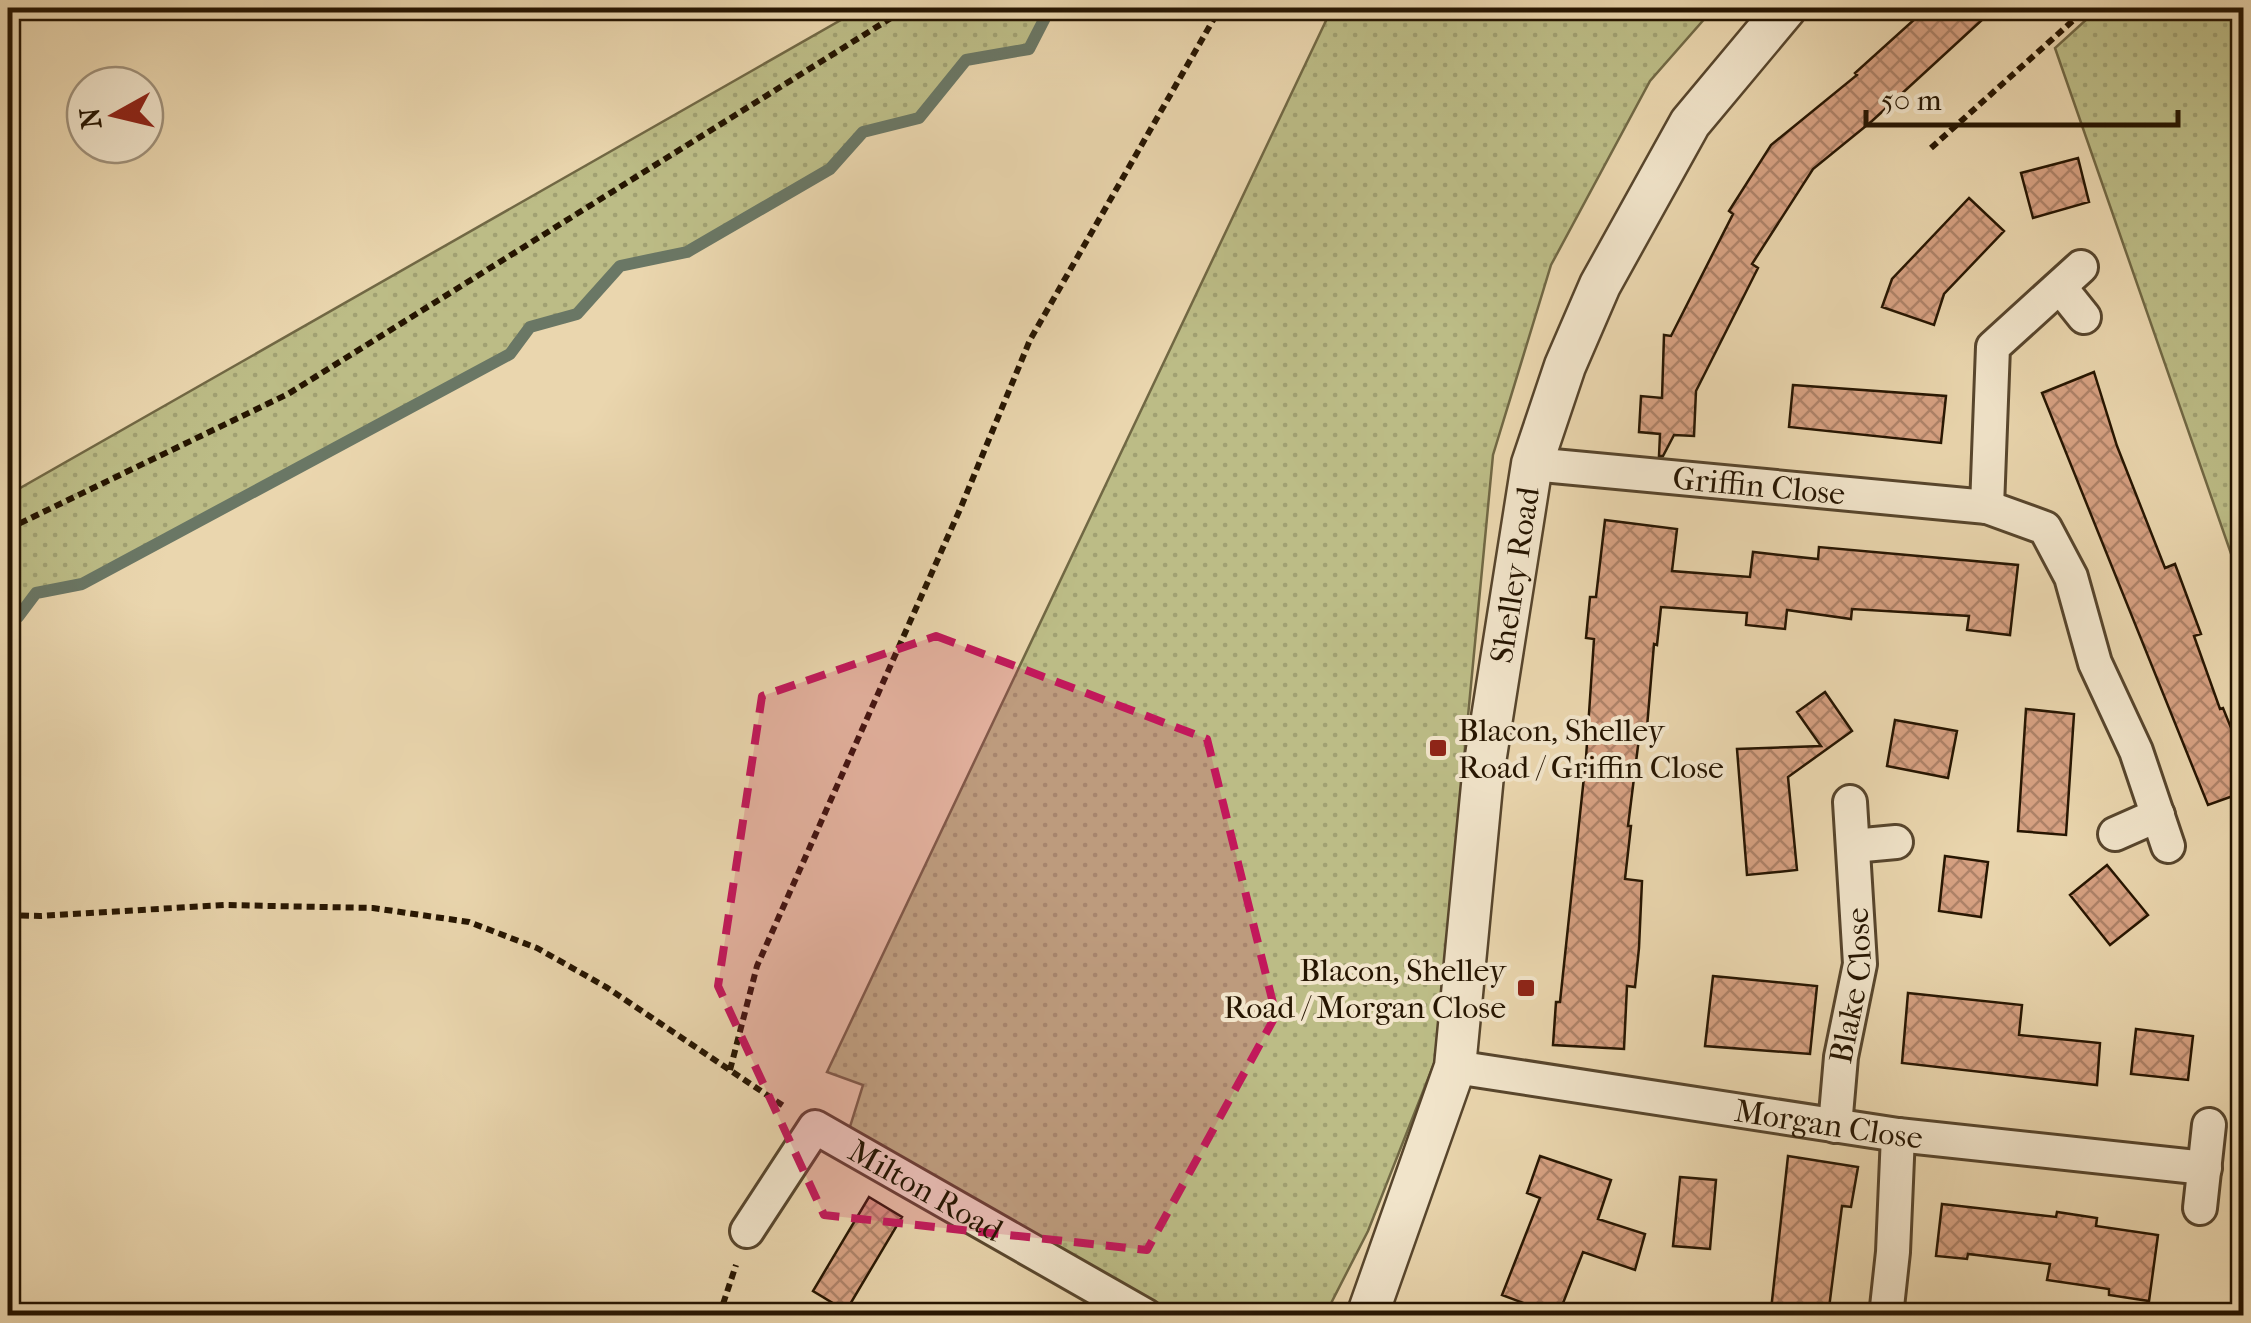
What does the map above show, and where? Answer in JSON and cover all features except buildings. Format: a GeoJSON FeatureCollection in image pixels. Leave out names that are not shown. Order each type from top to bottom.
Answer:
{"type":"FeatureCollection","features":[{"type":"Feature","properties":{"kind":"street","name":"Shelley Road"},"geometry":{"type":"LineString","coordinates":[[1367,1316],[1455,1067],[1484,775],[1532,464],[1565,366],[1600,285],[1690,123],[1786,8]]}},
{"type":"Feature","properties":{"kind":"street"},"geometry":{"type":"LineString","coordinates":[[1987,507],[1993,347],[2070,277],[2084,318]]}},
{"type":"Feature","properties":{"kind":"street","name":"Griffin Close"},"geometry":{"type":"LineString","coordinates":[[1532,464],[1987,507],[2045,528],[2071,577],[2096,663],[2136,751],[2163,831],[2115,834]]}},
{"type":"Feature","properties":{"kind":"street","name":"Blake Close"},"geometry":{"type":"LineString","coordinates":[[1835,1126],[1842,1057],[1860,964],[1850,802]]}},
{"type":"Feature","properties":{"kind":"street"},"geometry":{"type":"LineString","coordinates":[[1853,846],[1896,842]]}},
{"type":"Feature","properties":{"kind":"street","name":"Morgan Close"},"geometry":{"type":"LineString","coordinates":[[1455,1067],[1898,1135],[2205,1168]]}},
{"type":"Feature","properties":{"kind":"street"},"geometry":{"type":"LineString","coordinates":[[2200,1208],[2209,1124]]}},
{"type":"Feature","properties":{"kind":"street","name":"Milton Road"},"geometry":{"type":"LineString","coordinates":[[748,1231],[815,1127],[1146,1316]]}},
{"type":"Feature","properties":{"kind":"street"},"geometry":{"type":"LineString","coordinates":[[1886,1316],[1898,1135]]}},
{"type":"Feature","properties":{"kind":"path"},"geometry":{"type":"LineString","coordinates":[[8,529],[288,394],[908,8]]}},
{"type":"Feature","properties":{"kind":"path"},"geometry":{"type":"LineString","coordinates":[[730,1070],[757,966],[961,507],[1030,340],[1220,8]]}},
{"type":"Feature","properties":{"kind":"path"},"geometry":{"type":"LineString","coordinates":[[1931,148],[2087,8]]}},
{"type":"Feature","properties":{"kind":"path"},"geometry":{"type":"LineString","coordinates":[[8,915],[243,906],[373,908],[469,922],[537,948],[606,987],[815,1127]]}},
{"type":"Feature","properties":{"kind":"path"},"geometry":{"type":"LineString","coordinates":[[719,1316],[748,1231]]}},
{"type":"Feature","properties":{"kind":"highlighted area"},"geometry":{"type":"Polygon","coordinates":[[[936,636],[1207,739],[1276,1015],[1147,1250],[824,1215],[718,986],[762,696],[936,636]]]}},
{"type":"Feature","properties":{"kind":"green space"},"geometry":{"type":"Polygon","coordinates":[[[862,8],[1079,8],[1048,12],[1029,49],[966,60],[919,118],[863,132],[830,169],[687,252],[620,266],[577,314],[530,327],[510,354],[82,584],[36,593],[18,617],[8,622],[8,495],[862,8]]]}},
{"type":"Feature","properties":{"kind":"green space"},"geometry":{"type":"Polygon","coordinates":[[[1332,8],[1714,8],[1650,81],[1551,265],[1493,455],[1435,1061],[1368,1231],[1325,1315],[1172,1315],[849,1130],[863,1085],[827,1072],[1332,8]]]}},
{"type":"Feature","properties":{"kind":"green space"},"geometry":{"type":"Polygon","coordinates":[[[2099,8],[2243,8],[2243,588],[2055,48],[2099,8]]]}},
{"type":"Feature","properties":{"kind":"waterway"},"geometry":{"type":"LineString","coordinates":[[8,622],[18,617],[36,593],[82,584],[510,354],[530,327],[577,314],[620,266],[687,252],[830,169],[863,132],[919,118],[966,60],[1029,49],[1048,12],[1079,8]]}},
{"type":"Feature","properties":{"kind":"place","name":"Blacon, Shelley Road / Griffin Close"},"geometry":{"type":"Point","coordinates":[1438,748]}},
{"type":"Feature","properties":{"kind":"place","name":"Blacon, Shelley Road / Morgan Close"},"geometry":{"type":"Point","coordinates":[1526,988]}}]}
